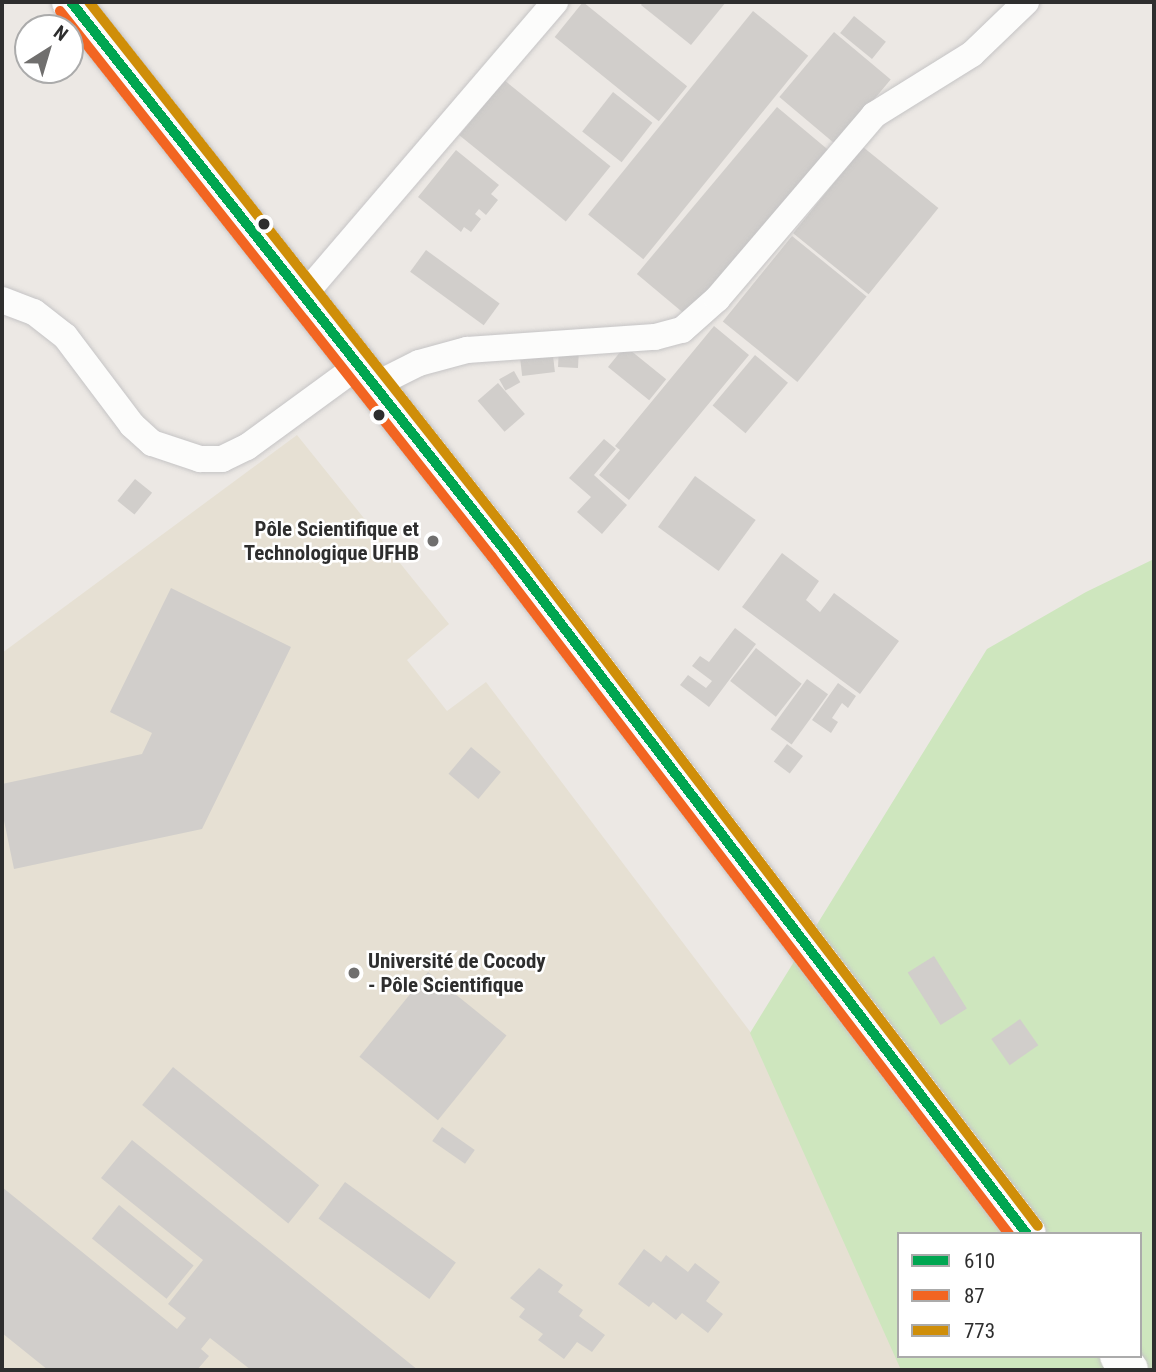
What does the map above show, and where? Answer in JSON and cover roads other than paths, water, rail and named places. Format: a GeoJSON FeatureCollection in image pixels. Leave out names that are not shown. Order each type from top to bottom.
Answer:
{"type":"FeatureCollection","features":[{"type":"Feature","properties":{"kind":"main road"},"geometry":{"type":"LineString","coordinates":[[71,2],[503,548],[1025,1232]]}},
{"type":"Feature","properties":{"kind":"street"},"geometry":{"type":"LineString","coordinates":[[304,295],[555,2]]}},
{"type":"Feature","properties":{"kind":"street"},"geometry":{"type":"LineString","coordinates":[[2,300],[34,312],[65,336],[132,425],[152,443],[200,459],[222,459],[247,447],[366,376],[467,350],[655,337],[682,330],[717,299],[874,115],[972,54],[1026,2]]}},
{"type":"Feature","properties":{"kind":"place","name":"Pôle Scientifique et Technologique UFHB"},"geometry":{"type":"Point","coordinates":[433,541]}},
{"type":"Feature","properties":{"kind":"place","name":"Université de Cocody - Pôle Scientifique"},"geometry":{"type":"Point","coordinates":[354,973]}}]}
